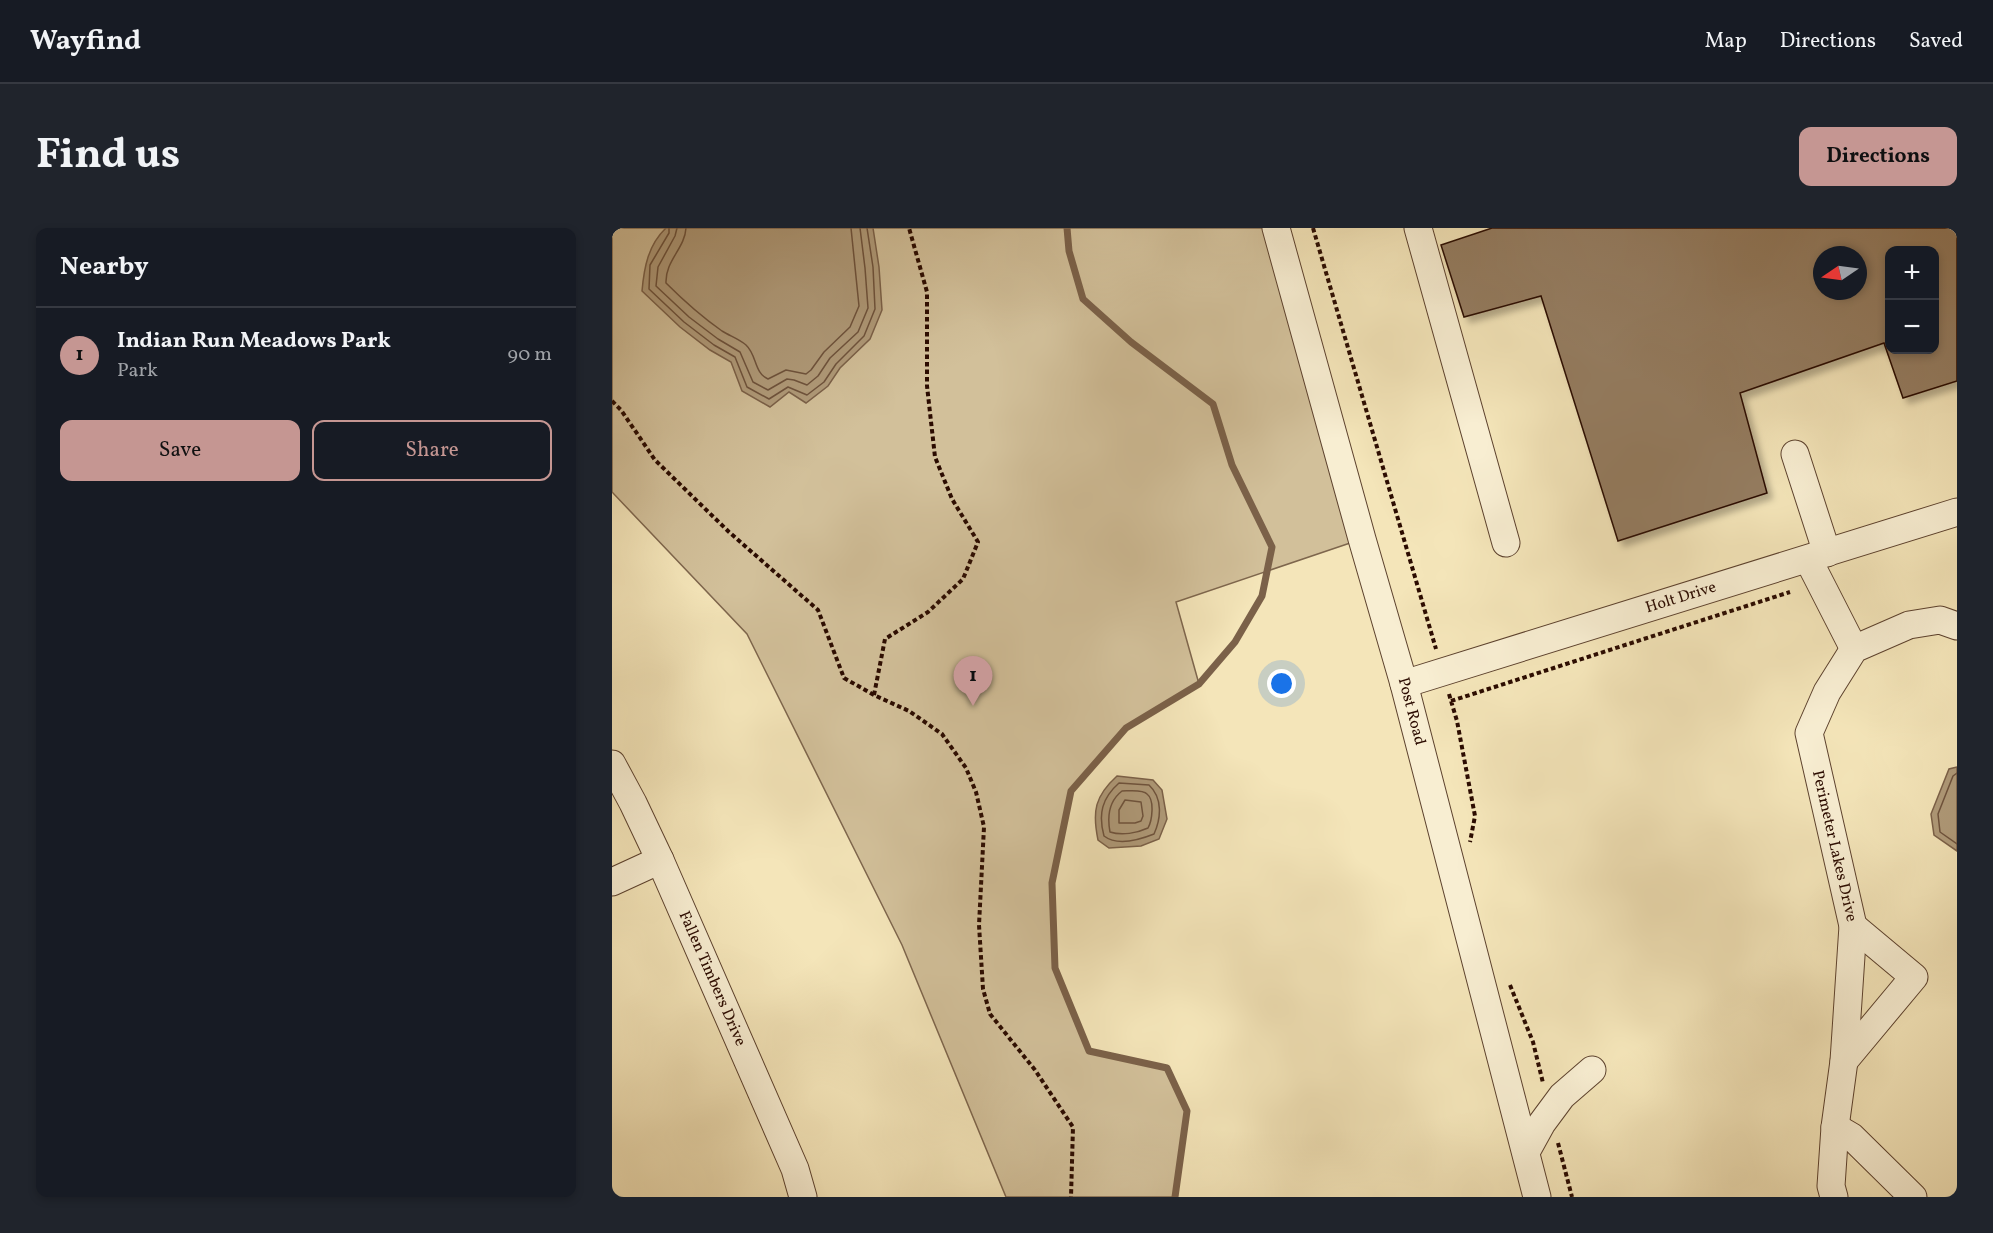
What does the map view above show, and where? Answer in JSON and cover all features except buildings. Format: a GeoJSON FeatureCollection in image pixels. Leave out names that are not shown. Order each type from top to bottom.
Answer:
{"type":"FeatureCollection","features":[{"type":"Feature","properties":{"kind":"street","name":"Post Road"},"geometry":{"type":"LineString","coordinates":[[1276,228],[1404,684],[1537,1197]]}},
{"type":"Feature","properties":{"kind":"street"},"geometry":{"type":"LineString","coordinates":[[1418,228],[1506,543]]}},
{"type":"Feature","properties":{"kind":"street"},"geometry":{"type":"LineString","coordinates":[[1795,454],[1819,565],[1854,649],[1909,625],[1940,620],[1957,626]]}},
{"type":"Feature","properties":{"kind":"street","name":"Holt Drive"},"geometry":{"type":"LineString","coordinates":[[1404,684],[1819,565],[1957,512]]}},
{"type":"Feature","properties":{"kind":"street","name":"Perimeter Lakes Drive"},"geometry":{"type":"LineString","coordinates":[[1834,1197],[1832,1186],[1835,1127],[1844,1061],[1853,926],[1809,733],[1827,692],[1854,649]]}},
{"type":"Feature","properties":{"kind":"street","name":"Fallen Timbers Drive"},"geometry":{"type":"LineString","coordinates":[[612,764],[660,860],[795,1169],[803,1197]]}},
{"type":"Feature","properties":{"kind":"street"},"geometry":{"type":"LineString","coordinates":[[612,882],[660,860]]}},
{"type":"Feature","properties":{"kind":"street"},"geometry":{"type":"LineString","coordinates":[[1844,1061],[1914,977],[1853,926]]}},
{"type":"Feature","properties":{"kind":"street"},"geometry":{"type":"LineString","coordinates":[[1526,1152],[1562,1096],[1592,1070]]}},
{"type":"Feature","properties":{"kind":"street"},"geometry":{"type":"LineString","coordinates":[[1835,1127],[1852,1137],[1913,1197]]}},
{"type":"Feature","properties":{"kind":"path"},"geometry":{"type":"LineString","coordinates":[[873,695],[885,639],[928,612],[963,579],[978,542],[952,498],[935,458],[927,386],[927,292],[909,228]]}},
{"type":"Feature","properties":{"kind":"path"},"geometry":{"type":"LineString","coordinates":[[1313,228],[1451,701],[1475,816],[1470,844]]}},
{"type":"Feature","properties":{"kind":"path"},"geometry":{"type":"LineString","coordinates":[[612,401],[621,410],[655,460],[729,532],[818,610],[844,678],[873,695],[909,711],[942,734],[966,768],[976,792],[984,827],[979,925],[983,989],[990,1014],[1035,1070],[1072,1127],[1071,1197]]}},
{"type":"Feature","properties":{"kind":"path"},"geometry":{"type":"LineString","coordinates":[[1451,701],[1819,565]]}},
{"type":"Feature","properties":{"kind":"path"},"geometry":{"type":"LineString","coordinates":[[1507,980],[1533,1042],[1572,1197]]}},
{"type":"Feature","properties":{"kind":"shaded area"},"geometry":{"type":"Polygon","coordinates":[[[612,228],[1275,228],[1362,539],[1176,602],[1199,684],[1126,728],[1071,791],[1052,883],[1055,968],[1089,1051],[1167,1068],[1187,1111],[1175,1197],[1006,1197],[902,945],[747,634],[612,492],[612,228]]]}},
{"type":"Feature","properties":{"kind":"water"},"geometry":{"type":"Polygon","coordinates":[[[666,228],[873,228],[882,310],[870,339],[840,368],[828,386],[806,403],[789,392],[770,407],[742,391],[731,362],[710,350],[680,327],[642,291],[651,249],[666,228]]]}},
{"type":"Feature","properties":{"kind":"water"},"geometry":{"type":"Polygon","coordinates":[[[1957,767],[1957,851],[1934,835],[1931,814],[1949,769],[1957,767]]]}},
{"type":"Feature","properties":{"kind":"water"},"geometry":{"type":"Polygon","coordinates":[[[1117,776],[1153,780],[1162,790],[1167,819],[1159,839],[1141,846],[1109,848],[1098,840],[1095,821],[1097,805],[1104,790],[1117,776]]]}},
{"type":"Feature","properties":{"kind":"waterway"},"geometry":{"type":"LineString","coordinates":[[1067,228],[1069,251],[1083,299],[1131,342],[1213,404],[1232,465],[1272,547],[1262,596],[1235,642],[1199,684],[1126,728],[1071,791],[1052,883],[1055,968],[1089,1051],[1167,1068],[1187,1111],[1175,1197]]}},
{"type":"Feature","properties":{"kind":"place","name":"Indian Run Meadows Park"},"geometry":{"type":"Point","coordinates":[973,706]}}]}
